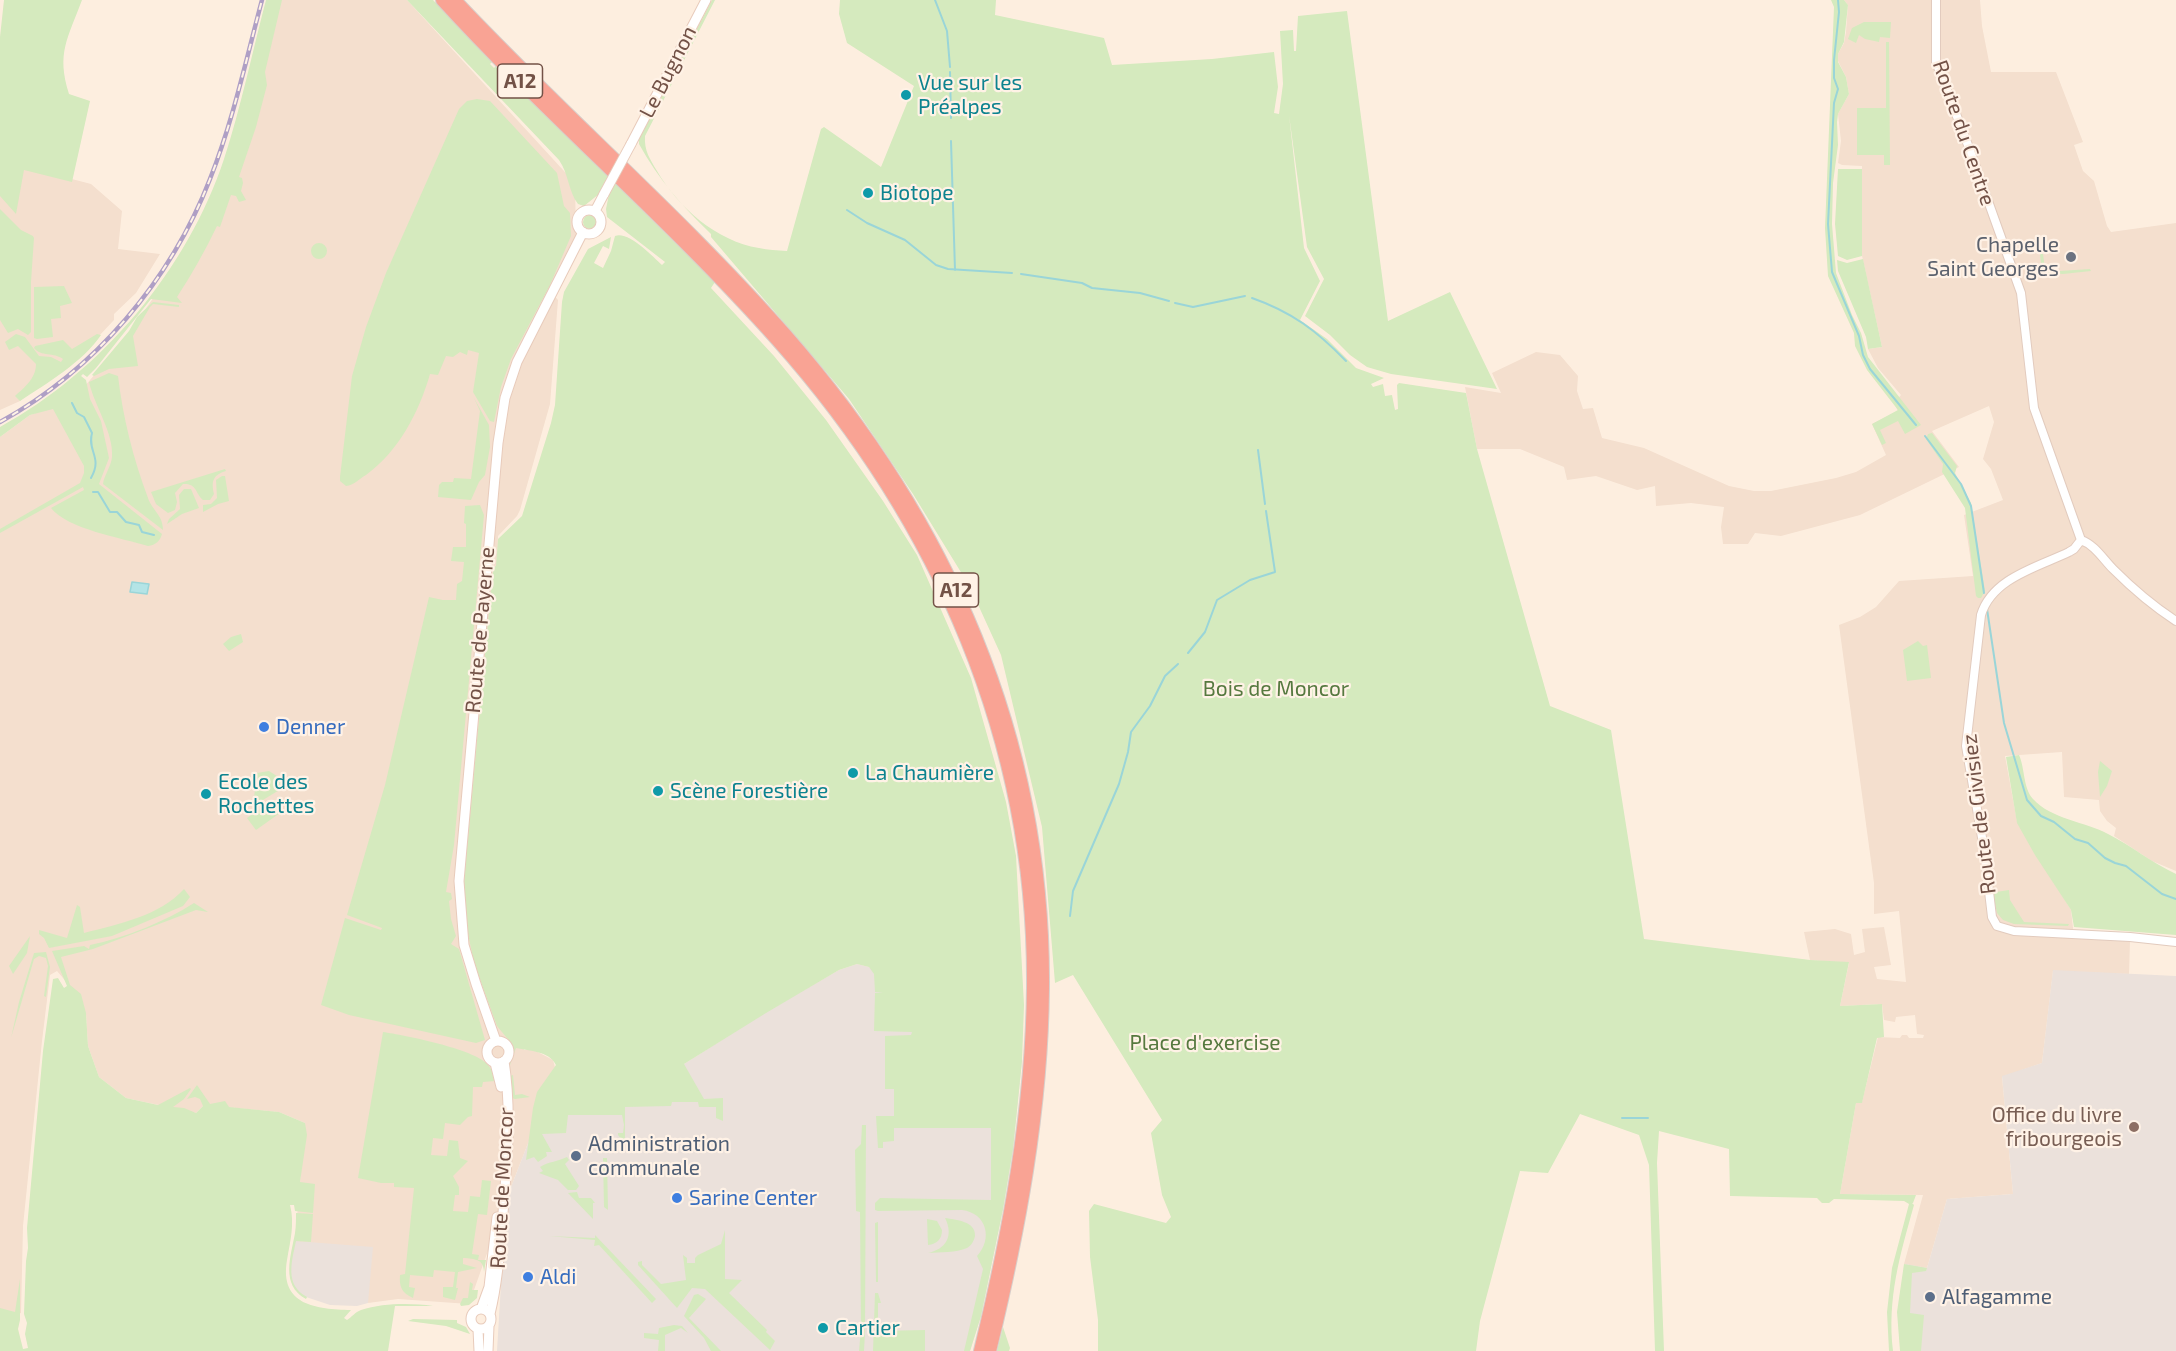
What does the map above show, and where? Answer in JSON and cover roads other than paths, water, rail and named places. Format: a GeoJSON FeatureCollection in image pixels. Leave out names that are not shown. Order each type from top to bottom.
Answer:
{"type":"FeatureCollection","features":[{"type":"Feature","properties":{"kind":"highway","name":"A12"},"geometry":{"type":"LineString","coordinates":[[441,0],[705,262],[808,377],[858,441],[898,502],[938,574],[971,648],[994,717],[1016,805],[1027,876],[1033,977],[1030,1058],[1022,1140],[1001,1257],[980,1351]]}},
{"type":"Feature","properties":{"kind":"highway","name":"A12"},"geometry":{"type":"LineString","coordinates":[[455,0],[503,51],[712,255],[822,378],[871,443],[911,505],[942,561],[977,636],[1004,714],[1028,812],[1038,885],[1043,968],[1041,1041],[1032,1132],[1018,1223],[990,1351]]}},
{"type":"Feature","properties":{"kind":"main road","name":"Le Bugnon"},"geometry":{"type":"LineString","coordinates":[[595,211],[706,0]]}},
{"type":"Feature","properties":{"kind":"main road"},"geometry":{"type":"LineString","coordinates":[[589,210],[595,211],[601,217],[600,229],[590,234],[583,232],[578,224],[580,214],[589,210]]}},
{"type":"Feature","properties":{"kind":"main road","name":"Route de Payerne"},"geometry":{"type":"LineString","coordinates":[[496,1041],[464,945],[459,874],[498,437],[505,398],[517,362],[583,232]]}},
{"type":"Feature","properties":{"kind":"main road"},"geometry":{"type":"LineString","coordinates":[[496,1041],[508,1047],[509,1053],[500,1062],[489,1060],[486,1051],[489,1044],[496,1041]]}},
{"type":"Feature","properties":{"kind":"main road","name":"Route de Moncor"},"geometry":{"type":"LineString","coordinates":[[486,1311],[496,1287],[508,1153],[509,1118],[500,1062]]}},
{"type":"Feature","properties":{"kind":"main road"},"geometry":{"type":"LineString","coordinates":[[479,1351],[478,1329],[472,1324],[471,1317],[474,1311],[486,1311],[491,1320],[488,1351]]}},
{"type":"Feature","properties":{"kind":"main road"},"geometry":{"type":"LineString","coordinates":[[478,1329],[489,1326]]}},
{"type":"Feature","properties":{"kind":"street","name":"Route du Centre"},"geometry":{"type":"LineString","coordinates":[[1936,0],[1936,62],[1958,116],[2021,293],[2034,408],[2081,540]]}},
{"type":"Feature","properties":{"kind":"street"},"geometry":{"type":"LineString","coordinates":[[2081,540],[2096,549],[2136,591],[2176,621]]}},
{"type":"Feature","properties":{"kind":"street","name":"Route de Givisiez"},"geometry":{"type":"LineString","coordinates":[[2081,540],[2069,552],[2001,586],[1990,596],[1981,615],[1966,746],[1984,849],[1992,917],[1997,926],[2018,932],[2130,937],[2176,942]]}},
{"type":"Feature","properties":{"kind":"water"},"geometry":{"type":"Polygon","coordinates":[[[132,582],[149,584],[147,594],[130,592],[132,582]]]}},
{"type":"Feature","properties":{"kind":"waterway"},"geometry":{"type":"LineString","coordinates":[[935,0],[947,31],[950,67]]}},
{"type":"Feature","properties":{"kind":"waterway"},"geometry":{"type":"LineString","coordinates":[[1838,0],[1834,60],[1834,78],[1838,89],[1834,103],[1828,224],[1832,272],[1870,369],[1916,425]]}},
{"type":"Feature","properties":{"kind":"waterway"},"geometry":{"type":"LineString","coordinates":[[950,72],[951,118]]}},
{"type":"Feature","properties":{"kind":"waterway"},"geometry":{"type":"LineString","coordinates":[[951,141],[955,270]]}},
{"type":"Feature","properties":{"kind":"waterway"},"geometry":{"type":"LineString","coordinates":[[847,210],[867,223],[905,240],[936,265],[948,269],[1012,273]]}},
{"type":"Feature","properties":{"kind":"waterway"},"geometry":{"type":"LineString","coordinates":[[1021,274],[1082,283],[1092,288],[1140,293],[1169,301]]}},
{"type":"Feature","properties":{"kind":"waterway"},"geometry":{"type":"LineString","coordinates":[[1175,303],[1193,307],[1245,296]]}},
{"type":"Feature","properties":{"kind":"waterway"},"geometry":{"type":"LineString","coordinates":[[1252,298],[1292,316],[1325,340],[1346,361]]}},
{"type":"Feature","properties":{"kind":"waterway"},"geometry":{"type":"LineString","coordinates":[[72,403],[77,413],[84,417],[92,433],[91,445],[96,465],[91,478]]}},
{"type":"Feature","properties":{"kind":"waterway"},"geometry":{"type":"LineString","coordinates":[[1925,436],[1961,484],[1971,506],[1984,593]]}},
{"type":"Feature","properties":{"kind":"waterway"},"geometry":{"type":"LineString","coordinates":[[1258,450],[1265,504]]}},
{"type":"Feature","properties":{"kind":"waterway"},"geometry":{"type":"LineString","coordinates":[[93,492],[98,492],[110,512],[117,512],[126,522],[139,525],[142,532],[154,535]]}},
{"type":"Feature","properties":{"kind":"waterway"},"geometry":{"type":"LineString","coordinates":[[1188,653],[1205,632],[1217,600],[1250,580],[1275,572],[1266,511]]}},
{"type":"Feature","properties":{"kind":"waterway"},"geometry":{"type":"LineString","coordinates":[[1987,609],[2004,723],[2027,800],[2041,816],[2054,822],[2075,839],[2088,843],[2105,858],[2126,866],[2162,894],[2176,899]]}},
{"type":"Feature","properties":{"kind":"waterway"},"geometry":{"type":"LineString","coordinates":[[1070,916],[1073,891],[1119,784],[1131,732],[1150,706],[1165,676],[1178,664]]}},
{"type":"Feature","properties":{"kind":"waterway"},"geometry":{"type":"LineString","coordinates":[[1622,1118],[1648,1118]]}},
{"type":"Feature","properties":{"kind":"railway"},"geometry":{"type":"LineString","coordinates":[[0,422],[35,401],[98,349],[126,319],[174,252],[194,216],[226,135],[262,0]]}},
{"type":"Feature","properties":{"kind":"place","name":"Vue sur les Préalpes"},"geometry":{"type":"Point","coordinates":[906,95]}},
{"type":"Feature","properties":{"kind":"place","name":"Biotope"},"geometry":{"type":"Point","coordinates":[868,193]}},
{"type":"Feature","properties":{"kind":"place","name":"Chapelle Saint Georges"},"geometry":{"type":"Point","coordinates":[2071,257]}},
{"type":"Feature","properties":{"kind":"place","name":"Denner"},"geometry":{"type":"Point","coordinates":[264,727]}},
{"type":"Feature","properties":{"kind":"place","name":"La Chaumière"},"geometry":{"type":"Point","coordinates":[853,773]}},
{"type":"Feature","properties":{"kind":"place","name":"Scène Forestière"},"geometry":{"type":"Point","coordinates":[658,791]}},
{"type":"Feature","properties":{"kind":"place","name":"Ecole des Rochettes"},"geometry":{"type":"Point","coordinates":[206,794]}},
{"type":"Feature","properties":{"kind":"place","name":"Office du livre fribourgeois"},"geometry":{"type":"Point","coordinates":[2134,1127]}},
{"type":"Feature","properties":{"kind":"place","name":"Administration communale"},"geometry":{"type":"Point","coordinates":[576,1156]}},
{"type":"Feature","properties":{"kind":"place","name":"Sarine Center"},"geometry":{"type":"Point","coordinates":[677,1198]}},
{"type":"Feature","properties":{"kind":"place","name":"Aldi"},"geometry":{"type":"Point","coordinates":[528,1277]}},
{"type":"Feature","properties":{"kind":"place","name":"Alfagamme"},"geometry":{"type":"Point","coordinates":[1930,1297]}},
{"type":"Feature","properties":{"kind":"place","name":"Cartier"},"geometry":{"type":"Point","coordinates":[823,1328]}},
{"type":"Feature","properties":{"kind":"park label","name":"Bois de Moncor"},"geometry":{"type":"Point","coordinates":[1276,689]}},
{"type":"Feature","properties":{"kind":"park label","name":"Place d'exercise"},"geometry":{"type":"Point","coordinates":[1205,1043]}}]}
